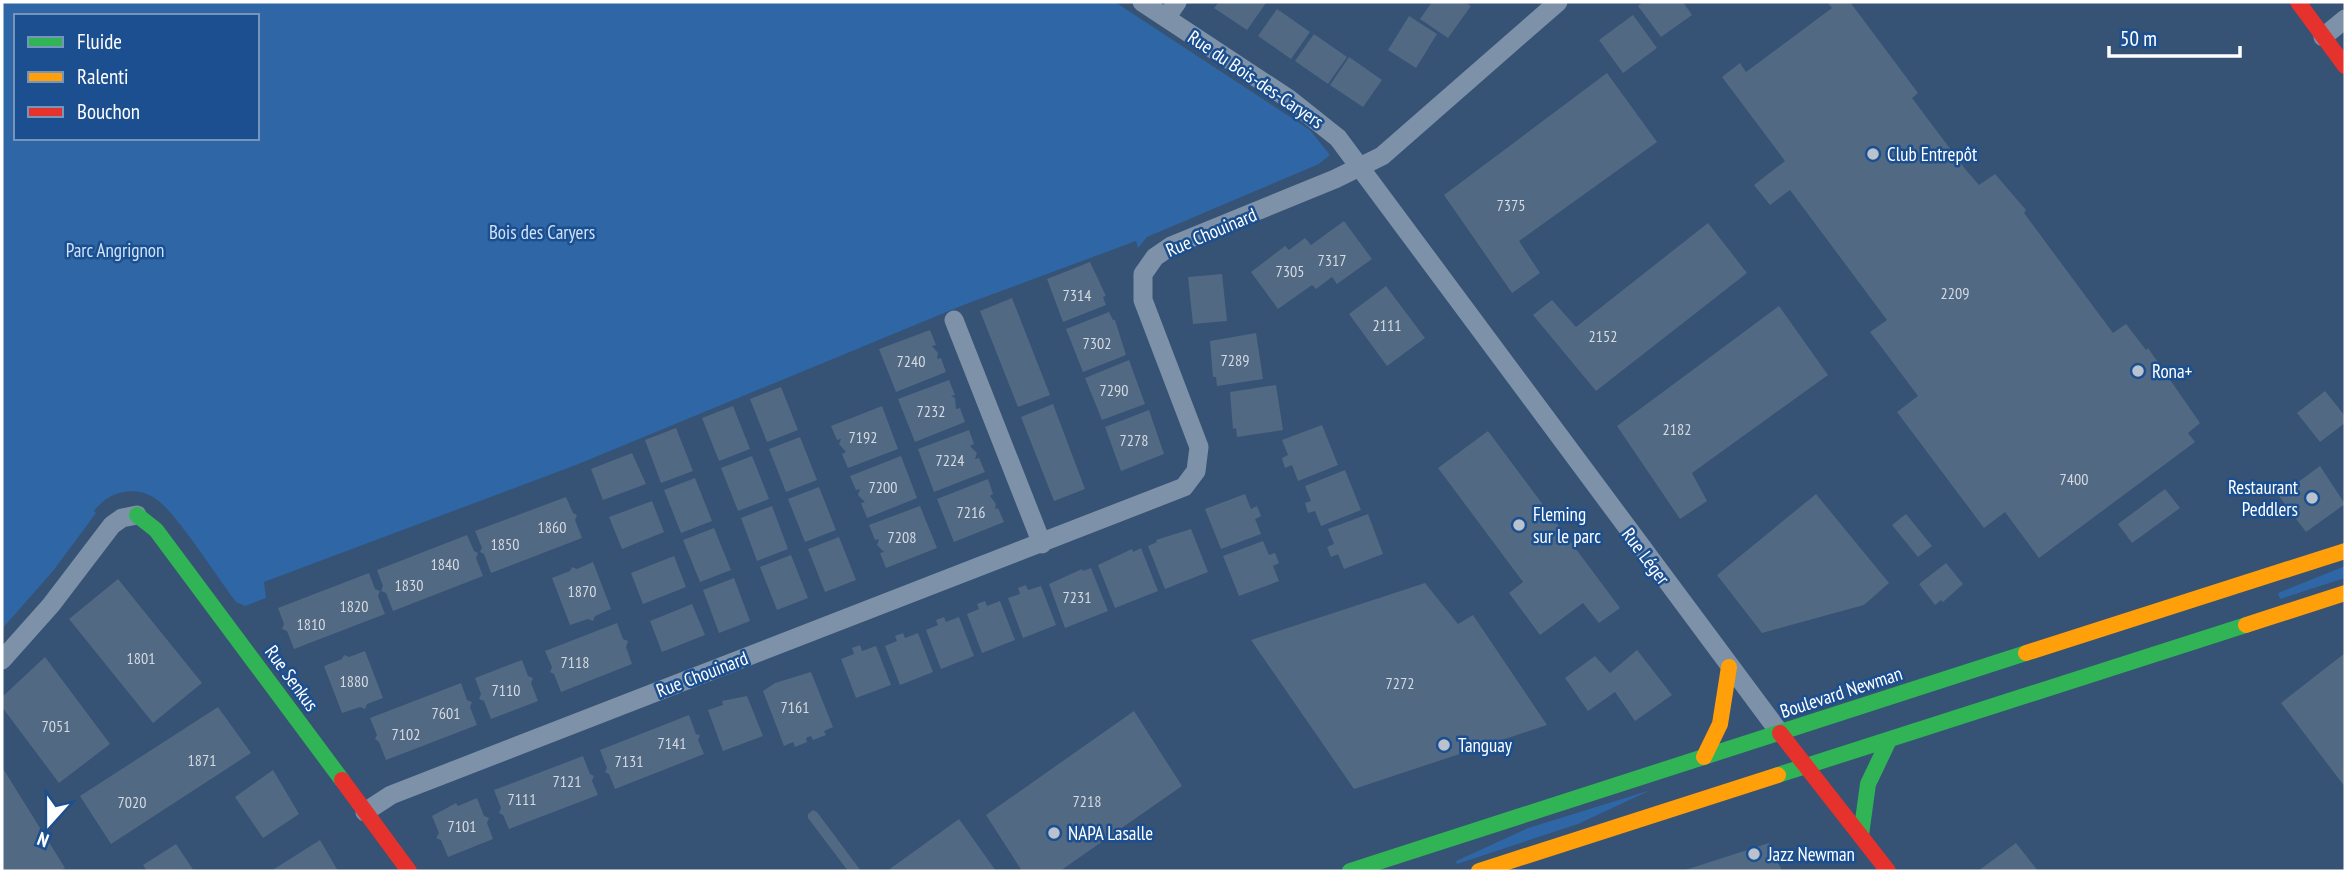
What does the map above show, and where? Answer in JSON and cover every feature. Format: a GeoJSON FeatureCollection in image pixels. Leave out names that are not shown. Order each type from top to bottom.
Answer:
{"type":"FeatureCollection","features":[{"type":"Feature","properties":{"kind":"main road"},"geometry":{"type":"LineString","coordinates":[[2298,2],[2345,66]]}},
{"type":"Feature","properties":{"kind":"main road","name":"Rue Senkus"},"geometry":{"type":"LineString","coordinates":[[137,515],[145,519],[161,537],[409,871]]}},
{"type":"Feature","properties":{"kind":"main road","name":"Boulevard Newman"},"geometry":{"type":"LineString","coordinates":[[1350,871],[2345,551]]}},
{"type":"Feature","properties":{"kind":"main road"},"geometry":{"type":"LineString","coordinates":[[1479,871],[2345,593]]}},
{"type":"Feature","properties":{"kind":"main road"},"geometry":{"type":"LineString","coordinates":[[1704,757],[1720,724],[1729,667]]}},
{"type":"Feature","properties":{"kind":"main road","name":"Rue Léger"},"geometry":{"type":"LineString","coordinates":[[1780,733],[1888,871]]}},
{"type":"Feature","properties":{"kind":"main road"},"geometry":{"type":"LineString","coordinates":[[1861,835],[1868,784],[1889,740]]}},
{"type":"Feature","properties":{"kind":"street","name":"Rue du Bois-des-Caryers"},"geometry":{"type":"LineString","coordinates":[[1142,2],[1172,10],[1323,124],[1338,138],[1360,169]]}},
{"type":"Feature","properties":{"kind":"street","name":"Rue Chouinard"},"geometry":{"type":"LineString","coordinates":[[365,812],[391,795],[1180,489],[1196,471],[1199,456],[1197,440],[1143,300],[1142,278],[1151,261],[1171,246],[1360,169],[1387,153],[1558,2]]}},
{"type":"Feature","properties":{"kind":"street"},"geometry":{"type":"LineString","coordinates":[[2323,37],[2345,19]]}},
{"type":"Feature","properties":{"kind":"street","name":"Rue Léger"},"geometry":{"type":"LineString","coordinates":[[1360,169],[1780,733]]}},
{"type":"Feature","properties":{"kind":"street"},"geometry":{"type":"LineString","coordinates":[[954,320],[1042,544]]}},
{"type":"Feature","properties":{"kind":"street"},"geometry":{"type":"LineString","coordinates":[[2,660],[117,520],[137,515]]}},
{"type":"Feature","properties":{"kind":"green space","name":"Bois des Caryers"},"geometry":{"type":"Polygon","coordinates":[[[2,2],[1115,2],[1310,130],[1330,155],[1319,164],[1147,237],[1138,248],[1136,241],[961,306],[576,465],[264,582],[266,598],[245,606],[236,602],[164,506],[140,492],[123,492],[100,504],[53,571],[2,629],[2,2]]]}},
{"type":"Feature","properties":{"kind":"green space"},"geometry":{"type":"Polygon","coordinates":[[[2345,566],[2345,578],[2280,599],[2278,593],[2345,566]]]}},
{"type":"Feature","properties":{"kind":"green space"},"geometry":{"type":"Polygon","coordinates":[[[1651,790],[1578,824],[1457,864],[1456,861],[1528,828],[1651,790]]]}},
{"type":"Feature","properties":{"kind":"building"},"geometry":{"type":"Polygon","coordinates":[[[1219,2],[1266,3],[1247,30],[1214,8],[1219,2]]]}},
{"type":"Feature","properties":{"kind":"building"},"geometry":{"type":"Polygon","coordinates":[[[1432,2],[1465,2],[1471,6],[1448,38],[1420,19],[1432,2]]]}},
{"type":"Feature","properties":{"kind":"building"},"geometry":{"type":"Polygon","coordinates":[[[1643,2],[1683,2],[1692,15],[1661,37],[1638,6],[1643,2]]]}},
{"type":"Feature","properties":{"kind":"building"},"geometry":{"type":"Polygon","coordinates":[[[1827,2],[1850,2],[1918,93],[1912,98],[1966,170],[1979,185],[1995,174],[2026,210],[2024,213],[2113,333],[2126,324],[2146,350],[2148,348],[2200,423],[2188,433],[2195,442],[2039,558],[2005,512],[1984,528],[1897,412],[1918,396],[1870,332],[1887,320],[1790,190],[1770,205],[1754,185],[1785,161],[1722,77],[1740,63],[1746,72],[1832,8],[1827,2]]]}},
{"type":"Feature","properties":{"kind":"building"},"geometry":{"type":"Polygon","coordinates":[[[1277,9],[1310,32],[1291,59],[1258,36],[1277,9]]]}},
{"type":"Feature","properties":{"kind":"building"},"geometry":{"type":"Polygon","coordinates":[[[1633,15],[1657,48],[1623,73],[1599,40],[1633,15]]]}},
{"type":"Feature","properties":{"kind":"building"},"geometry":{"type":"Polygon","coordinates":[[[1409,16],[1437,34],[1416,68],[1388,50],[1409,16]]]}},
{"type":"Feature","properties":{"kind":"building"},"geometry":{"type":"Polygon","coordinates":[[[1314,34],[1347,57],[1328,84],[1295,61],[1314,34]]]}},
{"type":"Feature","properties":{"kind":"building"},"geometry":{"type":"Polygon","coordinates":[[[1349,57],[1382,80],[1363,107],[1330,85],[1349,57]]]}},
{"type":"Feature","properties":{"kind":"building"},"geometry":{"type":"Polygon","coordinates":[[[1607,73],[1657,142],[1519,241],[1540,273],[1512,293],[1444,195],[1607,73]]]}},
{"type":"Feature","properties":{"kind":"building"},"geometry":{"type":"Polygon","coordinates":[[[1344,221],[1372,259],[1337,284],[1332,277],[1316,289],[1312,285],[1278,309],[1251,272],[1285,246],[1289,250],[1305,238],[1311,245],[1344,221]]]}},
{"type":"Feature","properties":{"kind":"building"},"geometry":{"type":"Polygon","coordinates":[[[1708,223],[1747,273],[1596,391],[1533,315],[1552,300],[1576,327],[1708,223]]]}},
{"type":"Feature","properties":{"kind":"building"},"geometry":{"type":"Polygon","coordinates":[[[1090,262],[1106,296],[1103,297],[1106,305],[1063,322],[1047,279],[1090,262]]]}},
{"type":"Feature","properties":{"kind":"building"},"geometry":{"type":"Polygon","coordinates":[[[1222,274],[1227,321],[1193,324],[1188,277],[1222,274]]]}},
{"type":"Feature","properties":{"kind":"building"},"geometry":{"type":"Polygon","coordinates":[[[1386,286],[1425,338],[1387,366],[1349,314],[1386,286]]]}},
{"type":"Feature","properties":{"kind":"building"},"geometry":{"type":"Polygon","coordinates":[[[1012,298],[1050,395],[1018,407],[980,311],[1012,298]]]}},
{"type":"Feature","properties":{"kind":"building"},"geometry":{"type":"Polygon","coordinates":[[[1779,306],[1828,375],[1692,473],[1707,501],[1680,519],[1617,426],[1779,306]]]}},
{"type":"Feature","properties":{"kind":"building"},"geometry":{"type":"Polygon","coordinates":[[[1109,312],[1115,320],[1126,355],[1083,372],[1066,329],[1109,312]]]}},
{"type":"Feature","properties":{"kind":"building"},"geometry":{"type":"Polygon","coordinates":[[[930,330],[936,345],[932,346],[938,353],[937,359],[941,358],[946,372],[896,392],[879,349],[930,330]]]}},
{"type":"Feature","properties":{"kind":"building"},"geometry":{"type":"Polygon","coordinates":[[[1256,333],[1263,379],[1217,386],[1216,377],[1213,377],[1210,341],[1256,333]]]}},
{"type":"Feature","properties":{"kind":"building"},"geometry":{"type":"Polygon","coordinates":[[[1129,360],[1145,404],[1102,420],[1085,378],[1129,360]]]}},
{"type":"Feature","properties":{"kind":"building"},"geometry":{"type":"Polygon","coordinates":[[[949,380],[955,395],[951,396],[955,398],[956,409],[960,408],[965,422],[915,442],[898,399],[949,380]]]}},
{"type":"Feature","properties":{"kind":"building"},"geometry":{"type":"Polygon","coordinates":[[[1276,385],[1283,430],[1237,437],[1236,428],[1233,429],[1230,392],[1276,385]]]}},
{"type":"Feature","properties":{"kind":"building"},"geometry":{"type":"Polygon","coordinates":[[[781,387],[798,430],[767,442],[750,399],[781,387]]]}},
{"type":"Feature","properties":{"kind":"building"},"geometry":{"type":"Polygon","coordinates":[[[2325,391],[2345,416],[2345,423],[2320,442],[2297,413],[2325,391]]]}},
{"type":"Feature","properties":{"kind":"building"},"geometry":{"type":"Polygon","coordinates":[[[1053,404],[1085,489],[1054,501],[1021,417],[1053,404]]]}},
{"type":"Feature","properties":{"kind":"building"},"geometry":{"type":"Polygon","coordinates":[[[733,406],[750,449],[719,461],[702,418],[733,406]]]}},
{"type":"Feature","properties":{"kind":"building"},"geometry":{"type":"Polygon","coordinates":[[[882,406],[898,449],[848,468],[842,454],[846,452],[839,444],[841,439],[837,440],[831,426],[882,406]]]}},
{"type":"Feature","properties":{"kind":"building"},"geometry":{"type":"Polygon","coordinates":[[[1149,410],[1164,454],[1121,471],[1105,427],[1149,410]]]}},
{"type":"Feature","properties":{"kind":"building"},"geometry":{"type":"Polygon","coordinates":[[[1322,425],[1338,465],[1298,481],[1292,465],[1285,468],[1282,458],[1288,455],[1282,440],[1322,425]]]}},
{"type":"Feature","properties":{"kind":"building"},"geometry":{"type":"Polygon","coordinates":[[[676,428],[693,471],[661,483],[645,440],[676,428]]]}},
{"type":"Feature","properties":{"kind":"building"},"geometry":{"type":"Polygon","coordinates":[[[969,430],[974,444],[970,446],[977,453],[975,459],[979,458],[985,472],[934,492],[918,449],[969,430]]]}},
{"type":"Feature","properties":{"kind":"building","name":"Fleming sur le parc"},"geometry":{"type":"Polygon","coordinates":[[[1488,431],[1620,608],[1599,623],[1583,603],[1540,635],[1509,593],[1523,582],[1438,468],[1488,431]]]}},
{"type":"Feature","properties":{"kind":"building"},"geometry":{"type":"Polygon","coordinates":[[[800,437],[817,480],[786,492],[769,449],[800,437]]]}},
{"type":"Feature","properties":{"kind":"building"},"geometry":{"type":"Polygon","coordinates":[[[632,453],[646,484],[603,500],[591,469],[632,453]]]}},
{"type":"Feature","properties":{"kind":"building"},"geometry":{"type":"Polygon","coordinates":[[[752,456],[769,499],[738,511],[721,468],[752,456]]]}},
{"type":"Feature","properties":{"kind":"building"},"geometry":{"type":"Polygon","coordinates":[[[901,456],[917,498],[867,518],[861,503],[865,502],[858,495],[860,489],[856,490],[850,476],[901,456]]]}},
{"type":"Feature","properties":{"kind":"building","name":"Restaurant Peddlers"},"geometry":{"type":"Polygon","coordinates":[[[2320,466],[2345,504],[2306,532],[2279,496],[2320,466]]]}},
{"type":"Feature","properties":{"kind":"building"},"geometry":{"type":"Polygon","coordinates":[[[1345,470],[1361,510],[1321,526],[1315,511],[1308,513],[1305,503],[1311,501],[1305,486],[1345,470]]]}},
{"type":"Feature","properties":{"kind":"building"},"geometry":{"type":"Polygon","coordinates":[[[695,478],[712,521],[681,533],[664,490],[695,478]]]}},
{"type":"Feature","properties":{"kind":"building"},"geometry":{"type":"Polygon","coordinates":[[[988,479],[993,494],[990,496],[1004,522],[954,542],[937,499],[988,479]]]}},
{"type":"Feature","properties":{"kind":"building"},"geometry":{"type":"Polygon","coordinates":[[[819,487],[836,530],[805,542],[788,499],[819,487]]]}},
{"type":"Feature","properties":{"kind":"building"},"geometry":{"type":"Polygon","coordinates":[[[2165,489],[2180,508],[2132,543],[2118,524],[2165,489]]]}},
{"type":"Feature","properties":{"kind":"building"},"geometry":{"type":"Polygon","coordinates":[[[1245,494],[1251,509],[1257,506],[1261,516],[1255,519],[1261,534],[1221,549],[1205,509],[1245,494]]]}},
{"type":"Feature","properties":{"kind":"building"},"geometry":{"type":"Polygon","coordinates":[[[1816,494],[1889,583],[1864,605],[1762,633],[1717,575],[1816,494]]]}},
{"type":"Feature","properties":{"kind":"building"},"geometry":{"type":"Polygon","coordinates":[[[566,497],[573,513],[577,515],[575,520],[582,538],[491,573],[484,554],[480,552],[482,548],[475,531],[566,497]]]}},
{"type":"Feature","properties":{"kind":"building"},"geometry":{"type":"Polygon","coordinates":[[[652,501],[664,532],[622,549],[609,517],[652,501]]]}},
{"type":"Feature","properties":{"kind":"building"},"geometry":{"type":"Polygon","coordinates":[[[772,506],[788,549],[757,561],[741,518],[772,506]]]}},
{"type":"Feature","properties":{"kind":"building"},"geometry":{"type":"Polygon","coordinates":[[[920,506],[937,548],[886,568],[880,553],[884,552],[877,545],[879,539],[875,540],[869,525],[920,506]]]}},
{"type":"Feature","properties":{"kind":"building"},"geometry":{"type":"Polygon","coordinates":[[[1368,514],[1383,554],[1344,569],[1338,554],[1331,557],[1327,547],[1334,544],[1328,529],[1368,514]]]}},
{"type":"Feature","properties":{"kind":"building"},"geometry":{"type":"Polygon","coordinates":[[[1906,514],[1932,546],[1918,557],[1892,525],[1906,514]]]}},
{"type":"Feature","properties":{"kind":"building"},"geometry":{"type":"Polygon","coordinates":[[[714,528],[731,570],[700,582],[683,540],[714,528]]]}},
{"type":"Feature","properties":{"kind":"building"},"geometry":{"type":"Polygon","coordinates":[[[1191,529],[1208,572],[1165,589],[1148,546],[1157,542],[1156,540],[1191,529]]]}},
{"type":"Feature","properties":{"kind":"building"},"geometry":{"type":"Polygon","coordinates":[[[467,535],[474,551],[478,553],[476,558],[483,576],[393,611],[386,593],[381,591],[383,586],[377,570],[467,535]]]}},
{"type":"Feature","properties":{"kind":"building"},"geometry":{"type":"Polygon","coordinates":[[[839,537],[856,580],[825,592],[808,549],[839,537]]]}},
{"type":"Feature","properties":{"kind":"building"},"geometry":{"type":"Polygon","coordinates":[[[1263,541],[1269,555],[1275,553],[1279,563],[1273,566],[1279,581],[1239,596],[1223,556],[1263,541]]]}},
{"type":"Feature","properties":{"kind":"building"},"geometry":{"type":"Polygon","coordinates":[[[1141,548],[1158,591],[1115,608],[1098,565],[1132,549],[1133,552],[1141,548]]]}},
{"type":"Feature","properties":{"kind":"building"},"geometry":{"type":"Polygon","coordinates":[[[791,555],[808,598],[777,610],[760,567],[791,555]]]}},
{"type":"Feature","properties":{"kind":"building"},"geometry":{"type":"Polygon","coordinates":[[[674,556],[686,587],[643,604],[631,573],[674,556]]]}},
{"type":"Feature","properties":{"kind":"building"},"geometry":{"type":"Polygon","coordinates":[[[593,562],[611,609],[595,616],[593,621],[588,619],[570,625],[552,578],[570,571],[572,567],[577,569],[593,562]]]}},
{"type":"Feature","properties":{"kind":"building"},"geometry":{"type":"Polygon","coordinates":[[[1946,563],[1963,584],[1943,602],[1941,600],[1935,605],[1919,584],[1946,563]]]}},
{"type":"Feature","properties":{"kind":"building"},"geometry":{"type":"Polygon","coordinates":[[[1091,568],[1108,611],[1065,628],[1049,584],[1082,569],[1091,568]]]}},
{"type":"Feature","properties":{"kind":"building"},"geometry":{"type":"Polygon","coordinates":[[[369,573],[375,589],[380,591],[378,596],[385,614],[294,649],[287,631],[282,629],[284,624],[278,608],[369,573]]]}},
{"type":"Feature","properties":{"kind":"building"},"geometry":{"type":"Polygon","coordinates":[[[734,578],[750,621],[719,633],[703,590],[734,578]]]}},
{"type":"Feature","properties":{"kind":"building"},"geometry":{"type":"Polygon","coordinates":[[[118,579],[202,683],[153,723],[69,619],[118,579]]]}},
{"type":"Feature","properties":{"kind":"building"},"geometry":{"type":"Polygon","coordinates":[[[1425,583],[1458,624],[1473,615],[1547,725],[1354,789],[1251,640],[1425,583]]]}},
{"type":"Feature","properties":{"kind":"building"},"geometry":{"type":"Polygon","coordinates":[[[1026,585],[1028,590],[1041,586],[1056,625],[1023,638],[1008,598],[1020,594],[1018,588],[1026,585]]]}},
{"type":"Feature","properties":{"kind":"building"},"geometry":{"type":"Polygon","coordinates":[[[985,601],[987,606],[1000,601],[1015,640],[982,653],[967,614],[979,609],[977,604],[985,601]]]}},
{"type":"Feature","properties":{"kind":"building"},"geometry":{"type":"Polygon","coordinates":[[[692,604],[705,635],[662,652],[650,621],[692,604]]]}},
{"type":"Feature","properties":{"kind":"building"},"geometry":{"type":"Polygon","coordinates":[[[944,617],[946,622],[959,617],[974,656],[941,669],[926,630],[938,625],[936,620],[944,617]]]}},
{"type":"Feature","properties":{"kind":"building"},"geometry":{"type":"Polygon","coordinates":[[[617,623],[623,639],[628,641],[626,647],[632,664],[561,692],[554,674],[550,672],[552,667],[545,651],[617,623]]]}},
{"type":"Feature","properties":{"kind":"building"},"geometry":{"type":"Polygon","coordinates":[[[903,633],[905,638],[918,633],[933,672],[900,685],[885,646],[897,641],[895,636],[903,633]]]}},
{"type":"Feature","properties":{"kind":"building"},"geometry":{"type":"Polygon","coordinates":[[[860,645],[862,651],[876,646],[891,685],[856,698],[841,659],[854,654],[852,648],[860,645]]]}},
{"type":"Feature","properties":{"kind":"building"},"geometry":{"type":"Polygon","coordinates":[[[1637,650],[1672,695],[1635,721],[1615,692],[1588,711],[1565,678],[1595,656],[1610,673],[1637,650]]]}},
{"type":"Feature","properties":{"kind":"building"},"geometry":{"type":"Polygon","coordinates":[[[365,651],[383,698],[367,704],[365,709],[360,707],[342,713],[324,666],[342,659],[344,655],[349,657],[365,651]]]}},
{"type":"Feature","properties":{"kind":"building"},"geometry":{"type":"Polygon","coordinates":[[[2345,653],[2345,787],[2281,703],[2345,653]]]}},
{"type":"Feature","properties":{"kind":"building"},"geometry":{"type":"Polygon","coordinates":[[[45,657],[110,744],[59,783],[2,707],[2,697],[45,657]]]}},
{"type":"Feature","properties":{"kind":"building"},"geometry":{"type":"Polygon","coordinates":[[[522,660],[528,676],[533,678],[531,683],[538,701],[491,719],[484,701],[479,699],[481,694],[475,678],[522,660]]]}},
{"type":"Feature","properties":{"kind":"building"},"geometry":{"type":"Polygon","coordinates":[[[811,672],[833,727],[824,731],[826,735],[813,740],[811,736],[806,738],[807,742],[795,747],[793,742],[784,746],[763,691],[775,683],[811,672]]]}},
{"type":"Feature","properties":{"kind":"building"},"geometry":{"type":"Polygon","coordinates":[[[461,683],[467,700],[472,702],[470,707],[477,725],[386,760],[379,742],[375,739],[377,735],[370,718],[461,683]]]}},
{"type":"Feature","properties":{"kind":"building"},"geometry":{"type":"Polygon","coordinates":[[[747,696],[763,736],[723,751],[708,710],[723,705],[722,701],[747,696]]]}},
{"type":"Feature","properties":{"kind":"building"},"geometry":{"type":"Polygon","coordinates":[[[218,707],[251,753],[111,844],[80,796],[218,707]]]}},
{"type":"Feature","properties":{"kind":"building"},"geometry":{"type":"Polygon","coordinates":[[[1134,711],[1182,786],[1060,871],[1022,871],[986,815],[1134,711]]]}},
{"type":"Feature","properties":{"kind":"building"},"geometry":{"type":"Polygon","coordinates":[[[689,715],[696,734],[700,735],[698,740],[704,754],[615,789],[609,774],[605,772],[607,768],[600,750],[689,715]]]}},
{"type":"Feature","properties":{"kind":"building"},"geometry":{"type":"Polygon","coordinates":[[[583,756],[590,774],[594,776],[592,781],[598,795],[509,829],[503,815],[499,813],[501,808],[494,790],[583,756]]]}},
{"type":"Feature","properties":{"kind":"building"},"geometry":{"type":"Polygon","coordinates":[[[2,767],[65,868],[59,871],[2,871],[2,767]]]}},
{"type":"Feature","properties":{"kind":"building"},"geometry":{"type":"Polygon","coordinates":[[[273,770],[299,814],[263,838],[235,797],[273,770]]]}},
{"type":"Feature","properties":{"kind":"building"},"geometry":{"type":"Polygon","coordinates":[[[477,798],[484,816],[489,818],[487,823],[493,839],[448,857],[441,840],[436,838],[439,833],[432,816],[456,803],[458,806],[477,798]]]}},
{"type":"Feature","properties":{"kind":"building"},"geometry":{"type":"Polygon","coordinates":[[[813,810],[861,871],[848,871],[808,818],[808,814],[813,810]]]}},
{"type":"Feature","properties":{"kind":"building"},"geometry":{"type":"Polygon","coordinates":[[[959,819],[996,871],[887,871],[959,819]]]}},
{"type":"Feature","properties":{"kind":"building"},"geometry":{"type":"Polygon","coordinates":[[[320,840],[338,871],[271,871],[320,840]]]}},
{"type":"Feature","properties":{"kind":"building","name":"Jazz Newman"},"geometry":{"type":"Polygon","coordinates":[[[1769,843],[1782,871],[1682,871],[1769,843]]]}},
{"type":"Feature","properties":{"kind":"building"},"geometry":{"type":"Polygon","coordinates":[[[2016,843],[2038,871],[1978,871],[2016,843]]]}},
{"type":"Feature","properties":{"kind":"building"},"geometry":{"type":"Polygon","coordinates":[[[176,844],[194,871],[147,871],[143,865],[176,844]]]}},
{"type":"Feature","properties":{"kind":"traffic: fast"},"geometry":{"type":"LineString","coordinates":[[137,515],[156,530],[342,780]]}},
{"type":"Feature","properties":{"kind":"traffic: fast"},"geometry":{"type":"LineString","coordinates":[[1778,775],[2246,625]]}},
{"type":"Feature","properties":{"kind":"traffic: fast"},"geometry":{"type":"LineString","coordinates":[[1350,871],[2026,653]]}},
{"type":"Feature","properties":{"kind":"traffic: fast"},"geometry":{"type":"LineString","coordinates":[[1861,835],[1868,784],[1889,740]]}},
{"type":"Feature","properties":{"kind":"traffic: slow"},"geometry":{"type":"LineString","coordinates":[[2026,653],[2345,551]]}},
{"type":"Feature","properties":{"kind":"traffic: slow"},"geometry":{"type":"LineString","coordinates":[[2246,625],[2345,593]]}},
{"type":"Feature","properties":{"kind":"traffic: slow"},"geometry":{"type":"LineString","coordinates":[[1704,757],[1720,724],[1729,667]]}},
{"type":"Feature","properties":{"kind":"traffic: slow"},"geometry":{"type":"LineString","coordinates":[[1479,871],[1778,775]]}},
{"type":"Feature","properties":{"kind":"traffic: jam"},"geometry":{"type":"LineString","coordinates":[[2298,2],[2345,66]]}},
{"type":"Feature","properties":{"kind":"traffic: jam"},"geometry":{"type":"LineString","coordinates":[[1780,733],[1888,871]]}},
{"type":"Feature","properties":{"kind":"traffic: jam"},"geometry":{"type":"LineString","coordinates":[[342,780],[409,871]]}},
{"type":"Feature","properties":{"kind":"place","name":"Club Entrepôt"},"geometry":{"type":"Point","coordinates":[1873,154]}},
{"type":"Feature","properties":{"kind":"place","name":"Rona+"},"geometry":{"type":"Point","coordinates":[2138,371]}},
{"type":"Feature","properties":{"kind":"place","name":"Restaurant Peddlers"},"geometry":{"type":"Point","coordinates":[2312,498]}},
{"type":"Feature","properties":{"kind":"place","name":"Fleming sur le parc"},"geometry":{"type":"Point","coordinates":[1519,525]}},
{"type":"Feature","properties":{"kind":"place","name":"Tanguay"},"geometry":{"type":"Point","coordinates":[1444,745]}},
{"type":"Feature","properties":{"kind":"place","name":"NAPA Lasalle"},"geometry":{"type":"Point","coordinates":[1054,833]}},
{"type":"Feature","properties":{"kind":"place","name":"Jazz Newman"},"geometry":{"type":"Point","coordinates":[1754,854]}},
{"type":"Feature","properties":{"kind":"park label","name":"Parc Angrignon"},"geometry":{"type":"Point","coordinates":[115,250]}}]}
